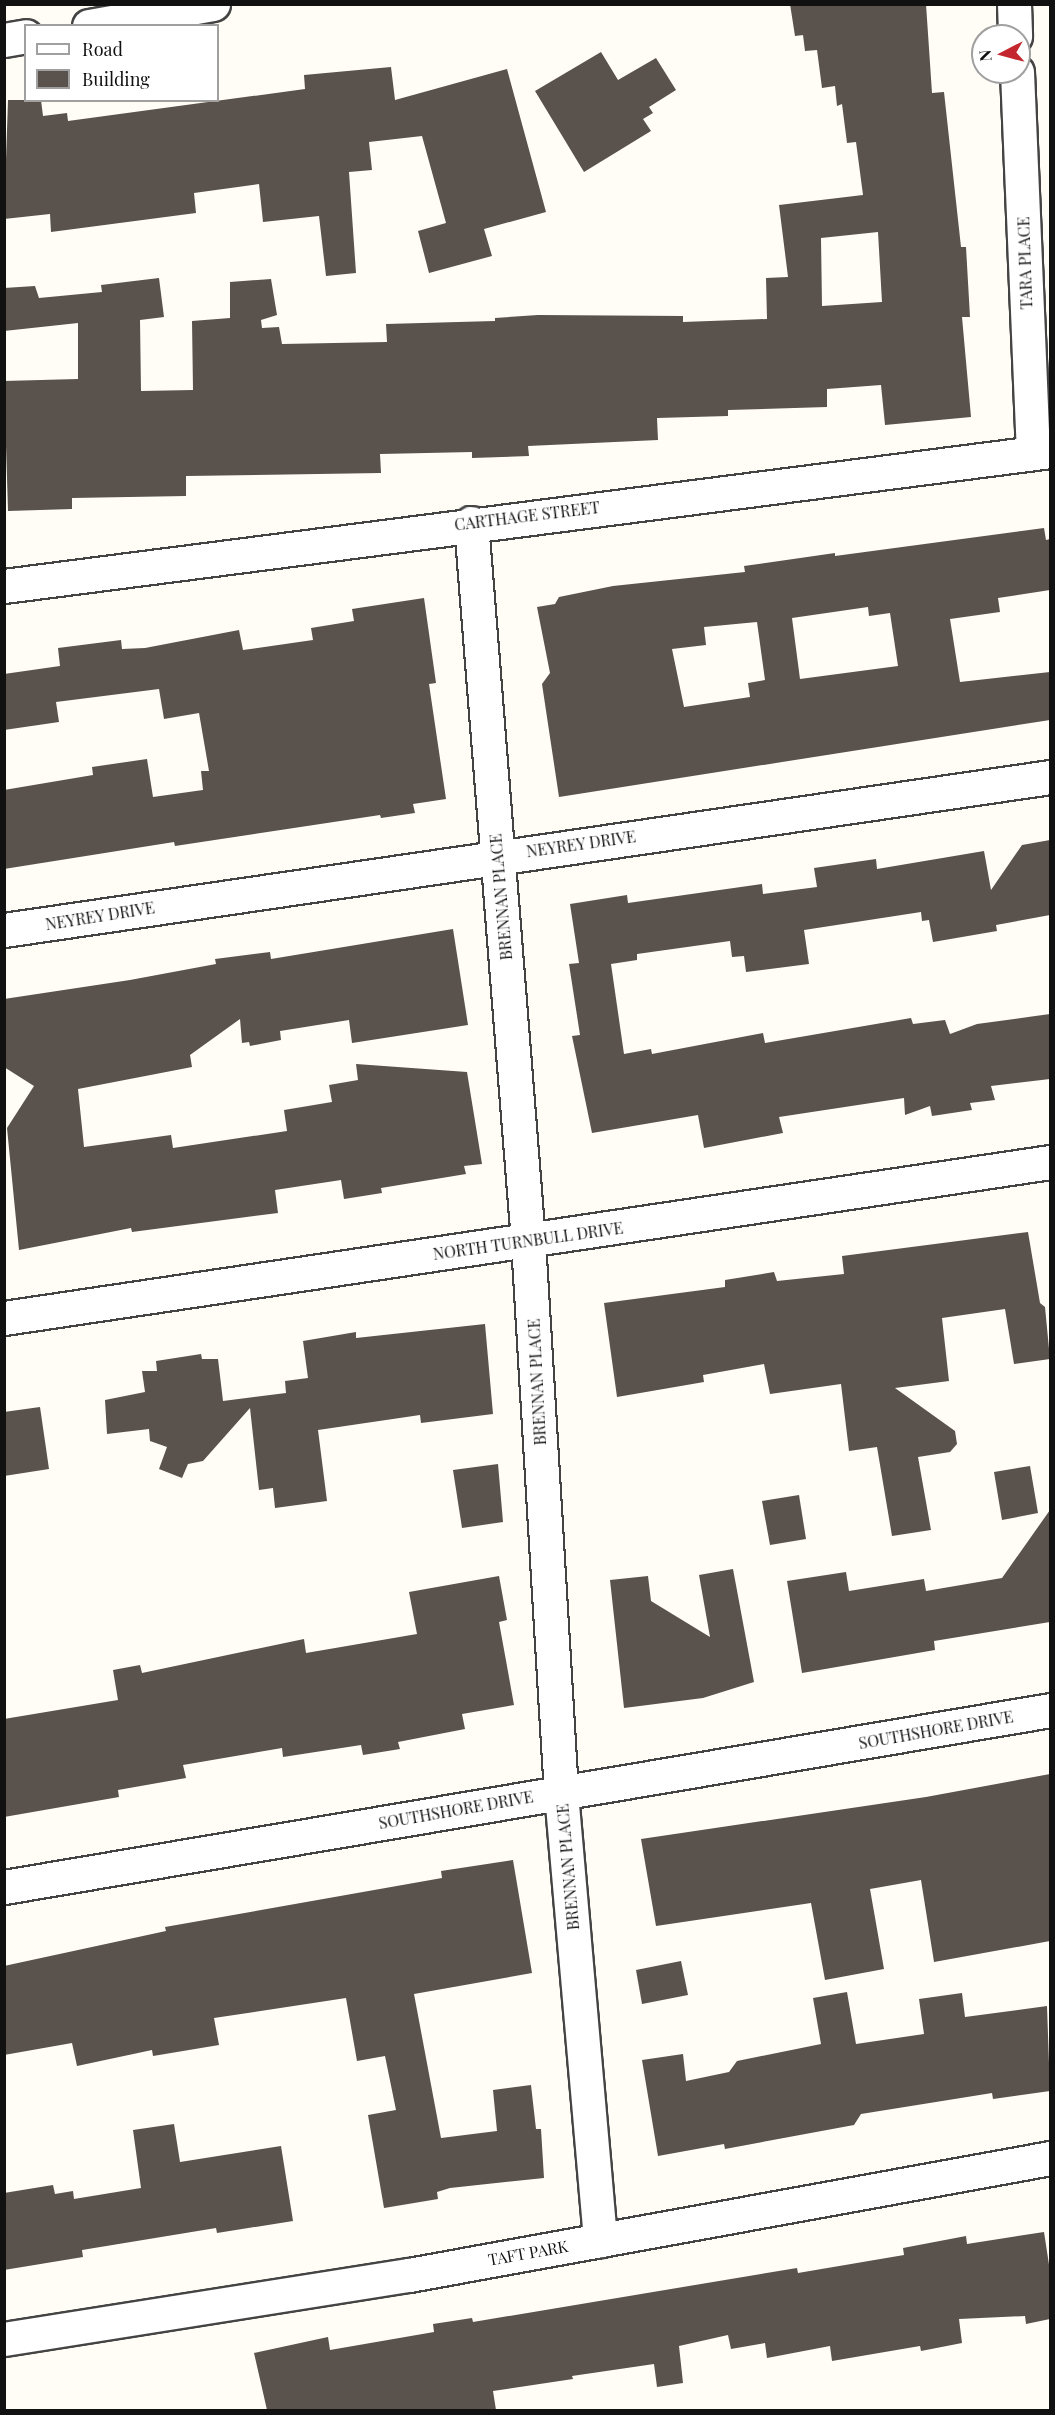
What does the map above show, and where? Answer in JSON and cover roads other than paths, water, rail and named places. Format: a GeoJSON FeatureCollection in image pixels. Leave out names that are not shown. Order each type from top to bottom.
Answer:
{"type":"FeatureCollection","features":[{"type":"Feature","properties":{"kind":"street"},"geometry":{"type":"LineString","coordinates":[[100,24],[213,4]]}},
{"type":"Feature","properties":{"kind":"street"},"geometry":{"type":"LineString","coordinates":[[1014,4],[1015,24]]}},
{"type":"Feature","properties":{"kind":"street"},"geometry":{"type":"LineString","coordinates":[[4,40],[24,36]]}},
{"type":"Feature","properties":{"kind":"street","name":"TARA PLACE"},"geometry":{"type":"LineString","coordinates":[[1018,84],[1042,452]]}},
{"type":"Feature","properties":{"kind":"street","name":"CARTHAGE STREET"},"geometry":{"type":"LineString","coordinates":[[4,586],[471,523],[1042,452]]}},
{"type":"Feature","properties":{"kind":"street","name":"BRENNAN PLACE"},"geometry":{"type":"LineString","coordinates":[[471,523],[528,1241],[561,1793],[600,2240]]}},
{"type":"Feature","properties":{"kind":"street","name":"NEYREY DRIVE"},"geometry":{"type":"LineString","coordinates":[[4,930],[497,856],[1050,777]]}},
{"type":"Feature","properties":{"kind":"street","name":"NORTH TURNBULL DRIVE"},"geometry":{"type":"LineString","coordinates":[[4,1318],[1050,1162]]}},
{"type":"Feature","properties":{"kind":"street","name":"SOUTHSHORE DRIVE"},"geometry":{"type":"LineString","coordinates":[[4,1887],[1050,1710]]}},
{"type":"Feature","properties":{"kind":"street","name":"TAFT PARK"},"geometry":{"type":"LineString","coordinates":[[4,2339],[409,2275],[1050,2158]]}}]}
